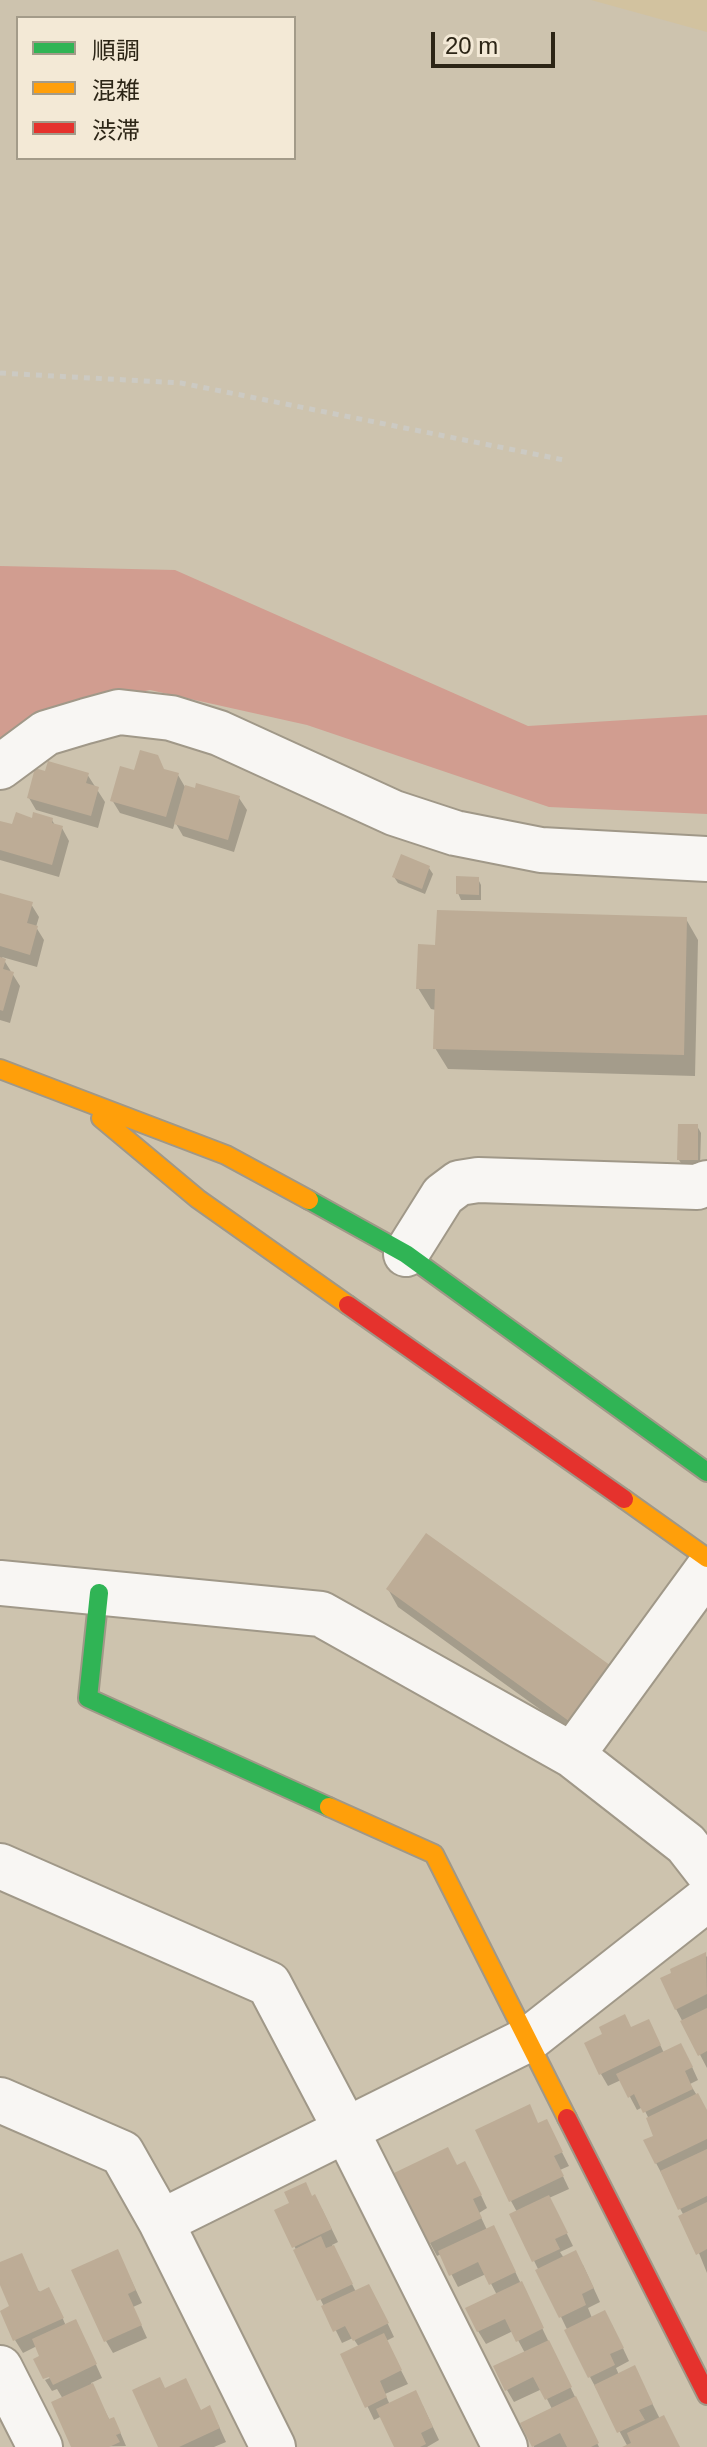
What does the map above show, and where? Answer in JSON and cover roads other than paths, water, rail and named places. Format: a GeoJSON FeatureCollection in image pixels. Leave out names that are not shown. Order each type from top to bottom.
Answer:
{"type":"FeatureCollection","features":[{"type":"Feature","properties":{"kind":"street"},"geometry":{"type":"LineString","coordinates":[[0,767],[46,733],[86,721],[119,712],[171,718],[219,733],[394,813],[455,833],[541,850],[707,859]]}},
{"type":"Feature","properties":{"kind":"street"},"geometry":{"type":"LineString","coordinates":[[0,1069],[226,1155],[406,1254],[707,1472]]}},
{"type":"Feature","properties":{"kind":"street"},"geometry":{"type":"LineString","coordinates":[[71,1094],[198,1199],[707,1558]]}},
{"type":"Feature","properties":{"kind":"street"},"geometry":{"type":"LineString","coordinates":[[406,1254],[443,1195],[459,1183],[478,1180],[697,1187],[707,1183]]}},
{"type":"Feature","properties":{"kind":"street"},"geometry":{"type":"LineString","coordinates":[[572,1755],[707,1570]]}},
{"type":"Feature","properties":{"kind":"street"},"geometry":{"type":"LineString","coordinates":[[0,1583],[321,1614],[572,1755],[686,1844],[707,1871]]}},
{"type":"Feature","properties":{"kind":"street"},"geometry":{"type":"LineString","coordinates":[[99,1593],[88,1698],[434,1854],[707,2395]]}},
{"type":"Feature","properties":{"kind":"street"},"geometry":{"type":"LineString","coordinates":[[0,1866],[269,1984],[505,2447]]}},
{"type":"Feature","properties":{"kind":"street"},"geometry":{"type":"LineString","coordinates":[[161,2222],[529,2039],[707,1899]]}},
{"type":"Feature","properties":{"kind":"street"},"geometry":{"type":"LineString","coordinates":[[0,2100],[122,2153],[161,2222],[273,2447]]}},
{"type":"Feature","properties":{"kind":"street"},"geometry":{"type":"LineString","coordinates":[[0,2368],[40,2447]]}}]}
